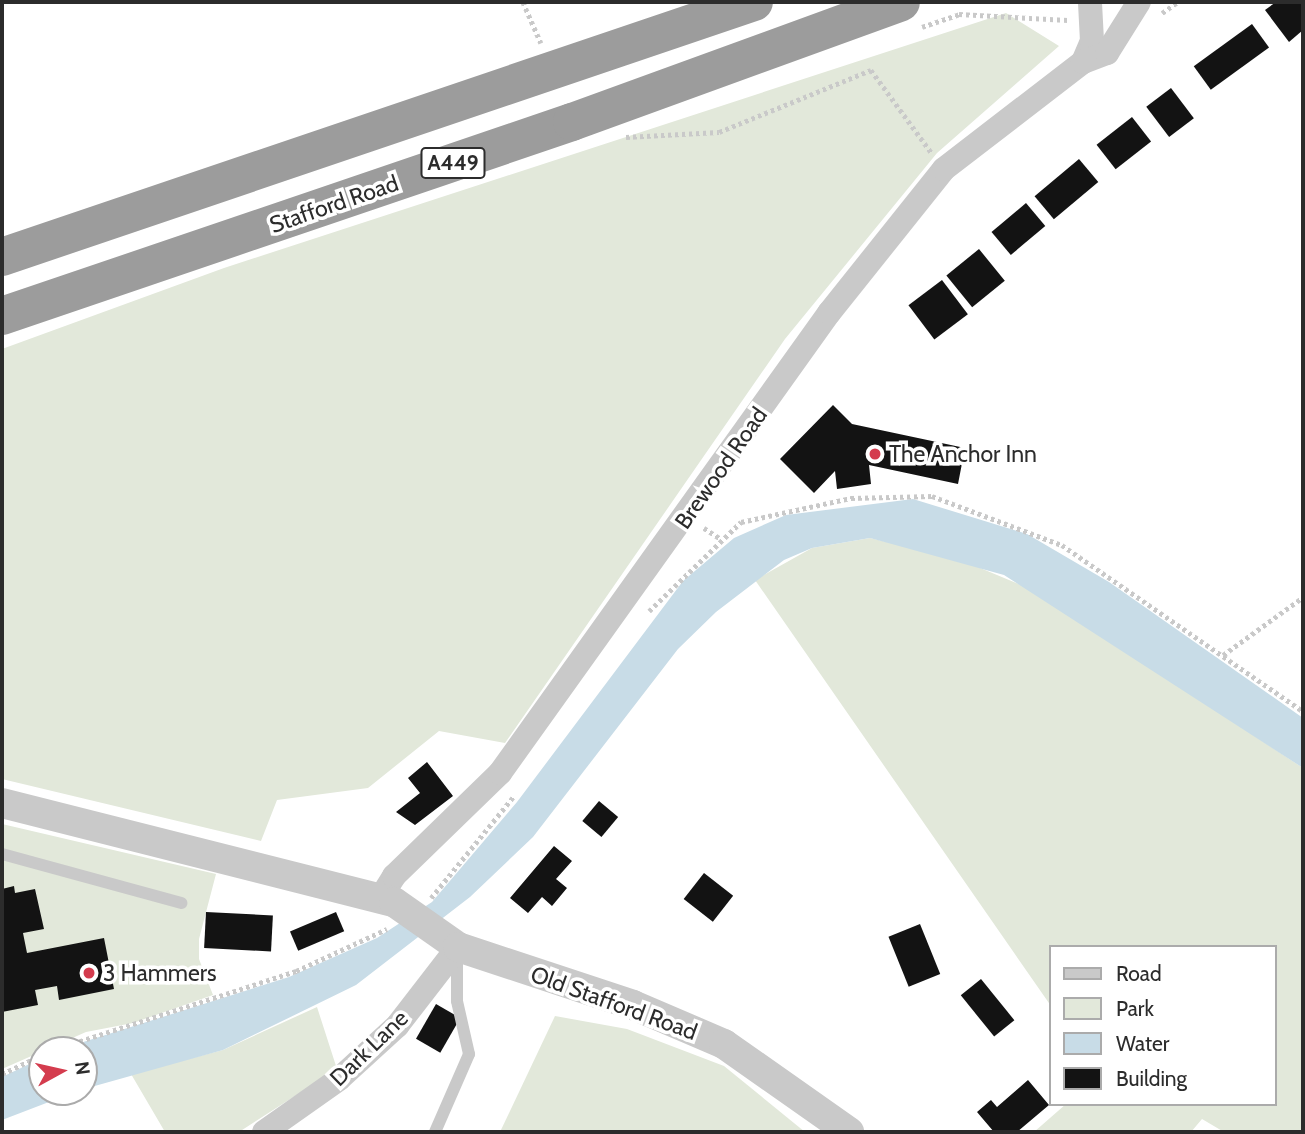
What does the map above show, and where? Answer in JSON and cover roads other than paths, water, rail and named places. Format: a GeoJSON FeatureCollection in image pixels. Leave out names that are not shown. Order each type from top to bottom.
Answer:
{"type":"FeatureCollection","features":[{"type":"Feature","properties":{"kind":"highway","name":"A449"},"geometry":{"type":"LineString","coordinates":[[2,257],[754,2]]}},
{"type":"Feature","properties":{"kind":"highway","name":"Stafford Road"},"geometry":{"type":"LineString","coordinates":[[2,316],[572,122],[901,2]]}},
{"type":"Feature","properties":{"kind":"street"},"geometry":{"type":"LineString","coordinates":[[1083,62],[1091,41],[1090,2]]}},
{"type":"Feature","properties":{"kind":"street","name":"Brewood Road"},"geometry":{"type":"LineString","coordinates":[[387,900],[394,876],[500,773],[829,313],[944,169],[1083,62],[1107,52],[1139,2]]}},
{"type":"Feature","properties":{"kind":"street"},"geometry":{"type":"LineString","coordinates":[[2,803],[387,900]]}},
{"type":"Feature","properties":{"kind":"street","name":"Old Stafford Road"},"geometry":{"type":"LineString","coordinates":[[387,900],[449,941],[633,1004],[724,1044],[849,1132]]}},
{"type":"Feature","properties":{"kind":"street","name":"Dark Lane"},"geometry":{"type":"LineString","coordinates":[[264,1132],[339,1079],[397,1026],[449,941]]}},
{"type":"Feature","properties":{"kind":"lane"},"geometry":{"type":"LineString","coordinates":[[2,854],[181,903]]}},
{"type":"Feature","properties":{"kind":"lane"},"geometry":{"type":"LineString","coordinates":[[435,1132],[469,1054],[449,941]]}},
{"type":"Feature","properties":{"kind":"water"},"geometry":{"type":"Polygon","coordinates":[[[913,499],[1027,534],[1109,582],[1303,718],[1303,768],[1004,575],[870,538],[812,548],[784,560],[716,612],[678,649],[533,837],[470,897],[356,985],[223,1050],[98,1085],[98,1037],[289,977],[377,938],[432,902],[517,802],[683,581],[734,538],[786,515],[913,499]]]}},
{"type":"Feature","properties":{"kind":"water"},"geometry":{"type":"Polygon","coordinates":[[[28,1065],[28,1106],[38,1106],[2,1120],[2,1077],[28,1065]]]}},
{"type":"Feature","properties":{"kind":"place","name":"The Anchor Inn"},"geometry":{"type":"Point","coordinates":[875,454]}},
{"type":"Feature","properties":{"kind":"place","name":"3 Hammers"},"geometry":{"type":"Point","coordinates":[89,973]}}]}
